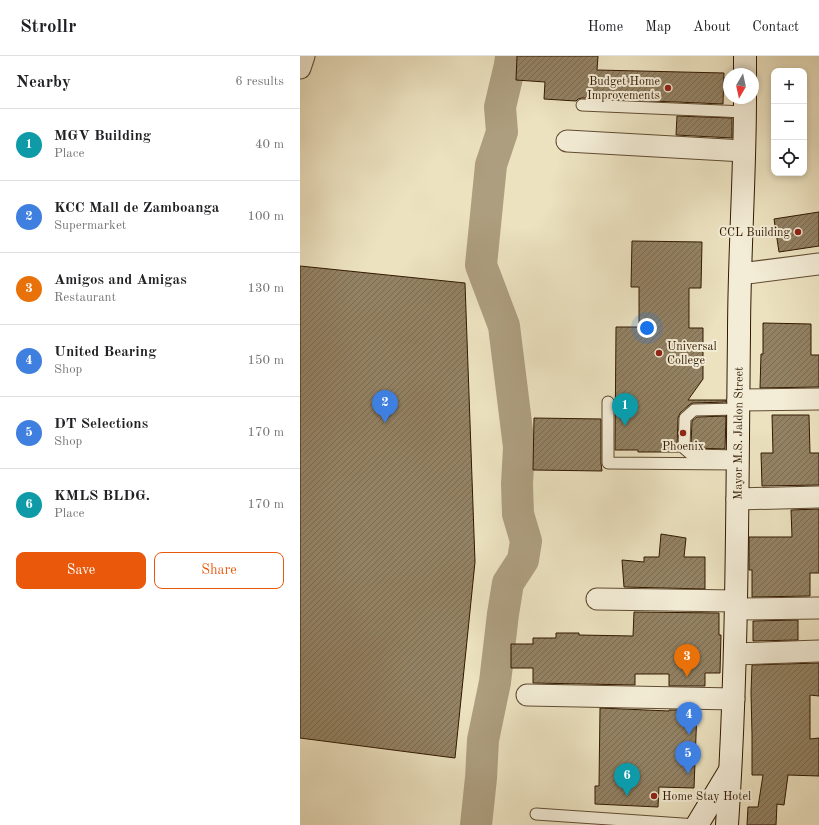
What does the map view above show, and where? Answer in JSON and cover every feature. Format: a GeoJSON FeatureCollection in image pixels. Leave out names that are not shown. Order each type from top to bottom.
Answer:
{"type":"FeatureCollection","features":[{"type":"Feature","properties":{"kind":"main road"},"geometry":{"type":"LineString","coordinates":[[745,56],[745,68]]}},
{"type":"Feature","properties":{"kind":"main road","name":"Mayor M.S. Jaldon Street"},"geometry":{"type":"LineString","coordinates":[[727,825],[734,699],[738,460],[738,334],[745,105]]}},
{"type":"Feature","properties":{"kind":"main road","name":"Mayor M.S. Jaldon Street"},"geometry":{"type":"LineString","coordinates":[[697,825],[731,769]]}},
{"type":"Feature","properties":{"kind":"street"},"geometry":{"type":"LineString","coordinates":[[300,68],[304,56]]}},
{"type":"Feature","properties":{"kind":"street"},"geometry":{"type":"LineString","coordinates":[[567,141],[744,151]]}},
{"type":"Feature","properties":{"kind":"street"},"geometry":{"type":"LineString","coordinates":[[740,274],[819,264]]}},
{"type":"Feature","properties":{"kind":"street"},"geometry":{"type":"LineString","coordinates":[[738,404],[819,399]]}},
{"type":"Feature","properties":{"kind":"street"},"geometry":{"type":"LineString","coordinates":[[737,499],[819,497]]}},
{"type":"Feature","properties":{"kind":"street"},"geometry":{"type":"LineString","coordinates":[[597,599],[819,608]]}},
{"type":"Feature","properties":{"kind":"street"},"geometry":{"type":"LineString","coordinates":[[735,654],[819,651]]}},
{"type":"Feature","properties":{"kind":"street"},"geometry":{"type":"LineString","coordinates":[[527,695],[734,699]]}},
{"type":"Feature","properties":{"kind":"lane"},"geometry":{"type":"LineString","coordinates":[[582,105],[745,105]]}},
{"type":"Feature","properties":{"kind":"lane"},"geometry":{"type":"LineString","coordinates":[[608,402],[608,463],[738,460]]}},
{"type":"Feature","properties":{"kind":"lane"},"geometry":{"type":"LineString","coordinates":[[738,404],[694,410],[685,418],[684,448],[692,456],[738,460]]}},
{"type":"Feature","properties":{"kind":"lane"},"geometry":{"type":"LineString","coordinates":[[536,814],[697,825]]}},
{"type":"Feature","properties":{"kind":"building"},"geometry":{"type":"Polygon","coordinates":[[[517,56],[598,56],[597,70],[723,73],[723,104],[582,98],[576,101],[544,99],[545,82],[516,80],[517,56]]]}},
{"type":"Feature","properties":{"kind":"building"},"geometry":{"type":"Polygon","coordinates":[[[677,116],[732,118],[732,138],[676,135],[677,116]]]}},
{"type":"Feature","properties":{"kind":"building","name":"CCL Building"},"geometry":{"type":"Polygon","coordinates":[[[819,212],[819,246],[779,252],[774,219],[819,212]]]}},
{"type":"Feature","properties":{"kind":"building"},"geometry":{"type":"Polygon","coordinates":[[[632,241],[702,242],[701,288],[689,288],[689,328],[703,328],[703,379],[688,400],[726,400],[726,402],[693,403],[680,413],[678,418],[677,448],[679,452],[638,452],[638,450],[615,450],[616,327],[639,327],[639,287],[631,287],[632,241]]]}},
{"type":"Feature","properties":{"kind":"building"},"geometry":{"type":"Polygon","coordinates":[[[300,266],[465,283],[475,562],[455,758],[300,738],[300,266]]]}},
{"type":"Feature","properties":{"kind":"building"},"geometry":{"type":"Polygon","coordinates":[[[763,323],[811,324],[811,355],[819,355],[819,387],[760,388],[761,354],[763,354],[763,323]]]}},
{"type":"Feature","properties":{"kind":"building"},"geometry":{"type":"Polygon","coordinates":[[[772,415],[809,415],[810,453],[819,453],[819,485],[762,486],[761,453],[773,453],[772,415]]]}},
{"type":"Feature","properties":{"kind":"building"},"geometry":{"type":"Polygon","coordinates":[[[726,416],[725,449],[695,448],[691,445],[692,421],[697,417],[726,416]]]}},
{"type":"Feature","properties":{"kind":"building"},"geometry":{"type":"Polygon","coordinates":[[[534,418],[601,419],[602,471],[533,470],[534,418]]]}},
{"type":"Feature","properties":{"kind":"building"},"geometry":{"type":"Polygon","coordinates":[[[819,509],[819,573],[810,573],[810,596],[752,597],[752,570],[749,570],[749,537],[792,537],[791,510],[819,509]]]}},
{"type":"Feature","properties":{"kind":"building"},"geometry":{"type":"Polygon","coordinates":[[[661,534],[686,538],[684,557],[705,557],[705,589],[624,587],[622,560],[644,562],[644,557],[659,557],[661,534]]]}},
{"type":"Feature","properties":{"kind":"building"},"geometry":{"type":"Polygon","coordinates":[[[634,612],[719,613],[719,635],[721,635],[720,673],[705,673],[705,686],[669,686],[669,674],[635,674],[635,685],[533,683],[533,668],[511,668],[511,644],[533,644],[533,638],[556,638],[556,633],[633,636],[634,612]]]}},
{"type":"Feature","properties":{"kind":"building"},"geometry":{"type":"Polygon","coordinates":[[[798,620],[798,640],[753,641],[753,621],[798,620]]]}},
{"type":"Feature","properties":{"kind":"building"},"geometry":{"type":"Polygon","coordinates":[[[819,663],[819,696],[810,695],[810,739],[819,738],[819,776],[788,775],[784,805],[777,804],[776,825],[747,825],[748,807],[758,807],[763,775],[752,775],[752,665],[819,663]]]}},
{"type":"Feature","properties":{"kind":"building"},"geometry":{"type":"Polygon","coordinates":[[[600,708],[669,711],[697,710],[694,788],[659,787],[658,807],[595,804],[595,786],[599,786],[600,708]]]}},
{"type":"Feature","properties":{"kind":"waterway"},"geometry":{"type":"LineString","coordinates":[[476,825],[483,740],[495,682],[508,583],[523,560],[526,541],[518,514],[517,484],[519,447],[504,326],[481,265],[491,165],[502,132],[500,107],[511,56]]}},
{"type":"Feature","properties":{"kind":"place","name":"Budget Home Improvements"},"geometry":{"type":"Point","coordinates":[668,88]}},
{"type":"Feature","properties":{"kind":"place","name":"CCL Building"},"geometry":{"type":"Point","coordinates":[798,232]}},
{"type":"Feature","properties":{"kind":"place","name":"Universal College"},"geometry":{"type":"Point","coordinates":[659,353]}},
{"type":"Feature","properties":{"kind":"place","name":"KCC Mall de Zamboanga"},"geometry":{"type":"Point","coordinates":[385,423]}},
{"type":"Feature","properties":{"kind":"place","name":"MGV Building"},"geometry":{"type":"Point","coordinates":[625,426]}},
{"type":"Feature","properties":{"kind":"place","name":"Phoenix"},"geometry":{"type":"Point","coordinates":[683,433]}},
{"type":"Feature","properties":{"kind":"place","name":"Amigos and Amigas"},"geometry":{"type":"Point","coordinates":[687,677]}},
{"type":"Feature","properties":{"kind":"place","name":"United Bearing"},"geometry":{"type":"Point","coordinates":[689,735]}},
{"type":"Feature","properties":{"kind":"place","name":"DT Selections"},"geometry":{"type":"Point","coordinates":[688,774]}},
{"type":"Feature","properties":{"kind":"place","name":"KMLS BLDG."},"geometry":{"type":"Point","coordinates":[627,796]}},
{"type":"Feature","properties":{"kind":"place","name":"Home Stay Hotel"},"geometry":{"type":"Point","coordinates":[654,796]}}]}
